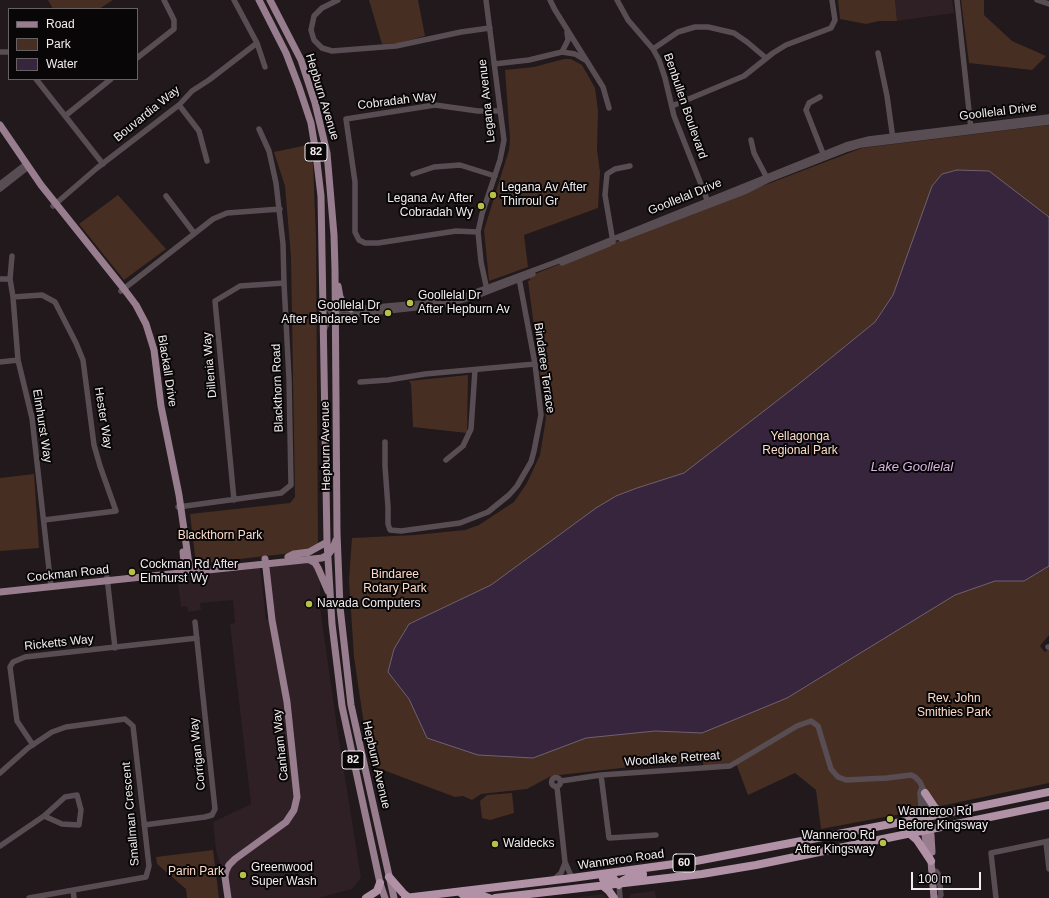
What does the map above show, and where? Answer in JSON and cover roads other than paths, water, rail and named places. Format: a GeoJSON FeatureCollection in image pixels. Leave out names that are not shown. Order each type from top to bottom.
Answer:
{"type":"FeatureCollection","features":[{"type":"Feature","properties":{"kind":"highway"},"geometry":{"type":"LineString","coordinates":[[924,790],[935,808],[943,814]]}},
{"type":"Feature","properties":{"kind":"highway","name":"Wanneroo Road"},"geometry":{"type":"LineString","coordinates":[[405,898],[549,881],[696,861],[943,814],[1049,792]]}},
{"type":"Feature","properties":{"kind":"highway","name":"Wanneroo Road"},"geometry":{"type":"LineString","coordinates":[[495,898],[702,874],[1049,805]]}},
{"type":"Feature","properties":{"kind":"highway"},"geometry":{"type":"LineString","coordinates":[[849,832],[854,835],[858,844]]}},
{"type":"Feature","properties":{"kind":"highway"},"geometry":{"type":"LineString","coordinates":[[910,833],[917,840],[931,865]]}},
{"type":"Feature","properties":{"kind":"highway"},"geometry":{"type":"LineString","coordinates":[[549,881],[554,885],[611,878],[619,884],[630,876],[679,868],[696,861]]}},
{"type":"Feature","properties":{"kind":"highway"},"geometry":{"type":"LineString","coordinates":[[389,877],[408,898]]}},
{"type":"Feature","properties":{"kind":"highway"},"geometry":{"type":"LineString","coordinates":[[366,898],[377,891],[380,883]]}},
{"type":"Feature","properties":{"kind":"highway"},"geometry":{"type":"LineString","coordinates":[[603,886],[614,898]]}},
{"type":"Feature","properties":{"kind":"highway"},"geometry":{"type":"LineString","coordinates":[[463,891],[462,894],[465,896],[480,895],[489,898]]}},
{"type":"Feature","properties":{"kind":"main road","name":"Hepburn Avenue"},"geometry":{"type":"LineString","coordinates":[[259,0],[292,67],[311,123],[321,196],[327,542],[330,595],[342,706],[380,883],[385,898]]}},
{"type":"Feature","properties":{"kind":"main road","name":"Hepburn Avenue"},"geometry":{"type":"LineString","coordinates":[[270,0],[301,60],[315,103],[327,153],[334,235],[338,566],[340,607],[351,705],[394,898]]}},
{"type":"Feature","properties":{"kind":"main road","name":"Blackall Drive"},"geometry":{"type":"LineString","coordinates":[[0,126],[26,167]]}},
{"type":"Feature","properties":{"kind":"main road","name":"Blackall Drive"},"geometry":{"type":"LineString","coordinates":[[0,133],[54,205],[123,290],[142,316],[149,331],[163,418],[180,507],[187,570]]}},
{"type":"Feature","properties":{"kind":"main road"},"geometry":{"type":"LineString","coordinates":[[335,270],[340,297],[344,304],[351,309]]}},
{"type":"Feature","properties":{"kind":"main road"},"geometry":{"type":"LineString","coordinates":[[338,536],[333,548],[328,554],[338,566]]}},
{"type":"Feature","properties":{"kind":"main road"},"geometry":{"type":"LineString","coordinates":[[288,557],[294,554],[309,552],[327,542]]}},
{"type":"Feature","properties":{"kind":"main road","name":"Cockman Road"},"geometry":{"type":"LineString","coordinates":[[0,592],[322,553],[328,554]]}},
{"type":"Feature","properties":{"kind":"main road","name":"Cockman Road"},"geometry":{"type":"LineString","coordinates":[[263,561],[322,558],[328,554]]}},
{"type":"Feature","properties":{"kind":"main road"},"geometry":{"type":"LineString","coordinates":[[308,559],[315,563],[330,595]]}},
{"type":"Feature","properties":{"kind":"main road","name":"Canham Way"},"geometry":{"type":"LineString","coordinates":[[224,898],[221,872],[226,863],[230,858],[284,817],[290,810],[293,797],[283,703],[269,626],[263,561]]}},
{"type":"Feature","properties":{"kind":"main road","name":"Canham Way"},"geometry":{"type":"LineString","coordinates":[[228,898],[225,877],[229,865],[286,822],[294,810],[297,797],[287,702],[263,561]]}},
{"type":"Feature","properties":{"kind":"main road","name":"Cockman Road"},"geometry":{"type":"LineString","coordinates":[[0,588],[51,585]]}},
{"type":"Feature","properties":{"kind":"main road"},"geometry":{"type":"LineString","coordinates":[[925,817],[932,856],[931,865],[934,898]]}},
{"type":"Feature","properties":{"kind":"street"},"geometry":{"type":"LineString","coordinates":[[138,57],[174,29],[174,20],[164,0]]}},
{"type":"Feature","properties":{"kind":"street"},"geometry":{"type":"LineString","coordinates":[[234,0],[257,43],[265,67]]}},
{"type":"Feature","properties":{"kind":"street"},"geometry":{"type":"LineString","coordinates":[[338,0],[322,8],[314,16],[312,30],[314,40],[322,48],[332,51],[396,46],[461,32],[490,28]]}},
{"type":"Feature","properties":{"kind":"street","name":"Legana Avenue"},"geometry":{"type":"LineString","coordinates":[[486,0],[503,144],[478,232],[481,262],[487,290]]}},
{"type":"Feature","properties":{"kind":"street"},"geometry":{"type":"LineString","coordinates":[[550,0],[603,87],[608,108]]}},
{"type":"Feature","properties":{"kind":"street","name":"Benbullen Boulevard"},"geometry":{"type":"LineString","coordinates":[[618,0],[628,20],[655,49]]}},
{"type":"Feature","properties":{"kind":"street","name":"Benbullen Boulevard"},"geometry":{"type":"LineString","coordinates":[[621,0],[630,17],[655,49],[673,105],[710,202]]}},
{"type":"Feature","properties":{"kind":"street"},"geometry":{"type":"LineString","coordinates":[[673,105],[744,76],[766,58],[786,45],[831,28],[835,20],[832,0]]}},
{"type":"Feature","properties":{"kind":"street"},"geometry":{"type":"LineString","coordinates":[[957,0],[971,129]]}},
{"type":"Feature","properties":{"kind":"street"},"geometry":{"type":"LineString","coordinates":[[1037,0],[1049,4]]}},
{"type":"Feature","properties":{"kind":"street"},"geometry":{"type":"LineString","coordinates":[[655,49],[678,32],[696,27],[708,27],[734,34],[747,42],[766,58]]}},
{"type":"Feature","properties":{"kind":"street"},"geometry":{"type":"LineString","coordinates":[[562,52],[568,40],[566,28]]}},
{"type":"Feature","properties":{"kind":"street","name":"Bouvardia Way"},"geometry":{"type":"LineString","coordinates":[[54,205],[103,164],[179,105],[192,91],[210,80],[257,43]]}},
{"type":"Feature","properties":{"kind":"street"},"geometry":{"type":"LineString","coordinates":[[494,64],[529,60],[562,52],[575,54],[587,62]]}},
{"type":"Feature","properties":{"kind":"street"},"geometry":{"type":"LineString","coordinates":[[878,53],[887,96],[893,138]]}},
{"type":"Feature","properties":{"kind":"street"},"geometry":{"type":"LineString","coordinates":[[37,80],[103,164]]}},
{"type":"Feature","properties":{"kind":"street"},"geometry":{"type":"LineString","coordinates":[[65,116],[110,80]]}},
{"type":"Feature","properties":{"kind":"street"},"geometry":{"type":"LineString","coordinates":[[820,97],[809,103],[806,110],[824,155]]}},
{"type":"Feature","properties":{"kind":"street"},"geometry":{"type":"LineString","coordinates":[[179,105],[200,131],[207,161]]}},
{"type":"Feature","properties":{"kind":"street","name":"Cobradah Way"},"geometry":{"type":"LineString","coordinates":[[478,232],[456,231],[378,243],[365,243],[359,240],[355,232],[354,182],[346,119],[435,105],[478,111],[500,111]]}},
{"type":"Feature","properties":{"kind":"street","name":"Goollelal Drive"},"geometry":{"type":"LineString","coordinates":[[971,129],[1049,117]]}},
{"type":"Feature","properties":{"kind":"street","name":"Goollelal Drive"},"geometry":{"type":"LineString","coordinates":[[335,314],[341,316],[443,306],[465,300],[859,141],[1049,122]]}},
{"type":"Feature","properties":{"kind":"street","name":"Blackthorn Road"},"geometry":{"type":"LineString","coordinates":[[180,507],[281,494],[291,485],[289,379],[280,209],[269,151],[259,129]]}},
{"type":"Feature","properties":{"kind":"street"},"geometry":{"type":"LineString","coordinates":[[751,140],[754,153],[767,178]]}},
{"type":"Feature","properties":{"kind":"street"},"geometry":{"type":"LineString","coordinates":[[413,174],[434,167],[460,164],[495,176]]}},
{"type":"Feature","properties":{"kind":"street"},"geometry":{"type":"LineString","coordinates":[[612,241],[605,195],[607,174],[615,169],[630,166]]}},
{"type":"Feature","properties":{"kind":"street"},"geometry":{"type":"LineString","coordinates":[[0,184],[26,167]]}},
{"type":"Feature","properties":{"kind":"street"},"geometry":{"type":"LineString","coordinates":[[0,189],[26,167]]}},
{"type":"Feature","properties":{"kind":"street"},"geometry":{"type":"LineString","coordinates":[[166,196],[194,233]]}},
{"type":"Feature","properties":{"kind":"street"},"geometry":{"type":"LineString","coordinates":[[123,290],[213,219],[227,213],[280,209]]}},
{"type":"Feature","properties":{"kind":"street","name":"Elmhurst Way"},"geometry":{"type":"LineString","coordinates":[[12,256],[10,279],[13,297],[18,360],[32,418],[51,585]]}},
{"type":"Feature","properties":{"kind":"street","name":"Bindaree Terrace"},"geometry":{"type":"LineString","coordinates":[[385,442],[388,524],[390,530],[395,532],[460,523],[488,512],[509,495],[517,486],[531,462],[536,445],[541,415],[535,364],[519,278]]}},
{"type":"Feature","properties":{"kind":"street"},"geometry":{"type":"LineString","coordinates":[[0,279],[10,279]]}},
{"type":"Feature","properties":{"kind":"street","name":"Dillenia Way"},"geometry":{"type":"LineString","coordinates":[[234,500],[215,300],[240,286],[284,282]]}},
{"type":"Feature","properties":{"kind":"street","name":"Goollelal Drive"},"geometry":{"type":"LineString","coordinates":[[335,314],[341,310],[445,301],[487,290]]}},
{"type":"Feature","properties":{"kind":"street","name":"Hester Way"},"geometry":{"type":"LineString","coordinates":[[13,297],[42,295],[55,302],[76,343],[83,360],[94,445],[116,511],[44,520]]}},
{"type":"Feature","properties":{"kind":"street"},"geometry":{"type":"LineString","coordinates":[[324,301],[329,309],[335,314],[328,320],[324,331]]}},
{"type":"Feature","properties":{"kind":"street"},"geometry":{"type":"LineString","coordinates":[[0,362],[18,360]]}},
{"type":"Feature","properties":{"kind":"street"},"geometry":{"type":"LineString","coordinates":[[360,382],[388,380],[425,374],[535,364]]}},
{"type":"Feature","properties":{"kind":"street"},"geometry":{"type":"LineString","coordinates":[[446,460],[463,446],[471,429],[475,370]]}},
{"type":"Feature","properties":{"kind":"street"},"geometry":{"type":"LineString","coordinates":[[107,579],[115,648]]}},
{"type":"Feature","properties":{"kind":"street","name":"Corrigan Way"},"geometry":{"type":"LineString","coordinates":[[144,825],[205,817],[212,814],[215,810],[195,622]]}},
{"type":"Feature","properties":{"kind":"street","name":"Ricketts Way"},"geometry":{"type":"LineString","coordinates":[[33,745],[17,721],[10,667],[13,662],[25,657],[197,638]]}},
{"type":"Feature","properties":{"kind":"street","name":"Smallman Crescent"},"geometry":{"type":"LineString","coordinates":[[29,898],[146,877],[149,866],[133,726],[125,720],[66,727],[52,732],[33,745]]}},
{"type":"Feature","properties":{"kind":"street","name":"Woodlake Retreat"},"geometry":{"type":"LineString","coordinates":[[561,781],[601,775],[730,766],[797,726],[811,721],[818,726],[831,769],[838,777],[846,780],[863,780],[911,775],[918,779],[924,790]]}},
{"type":"Feature","properties":{"kind":"street"},"geometry":{"type":"LineString","coordinates":[[0,773],[33,745]]}},
{"type":"Feature","properties":{"kind":"street"},"geometry":{"type":"LineString","coordinates":[[601,775],[609,838],[656,835]]}},
{"type":"Feature","properties":{"kind":"street"},"geometry":{"type":"LineString","coordinates":[[557,787],[552,785],[552,779],[557,778],[561,781],[560,785],[557,787],[565,862],[572,878]]}},
{"type":"Feature","properties":{"kind":"street"},"geometry":{"type":"LineString","coordinates":[[924,790],[925,817]]}},
{"type":"Feature","properties":{"kind":"street"},"geometry":{"type":"LineString","coordinates":[[0,846],[44,816],[65,797],[77,795],[81,810],[79,825],[62,824],[44,816]]}},
{"type":"Feature","properties":{"kind":"street"},"geometry":{"type":"LineString","coordinates":[[996,898],[991,853],[1047,841],[1049,869]]}},
{"type":"Feature","properties":{"kind":"street"},"geometry":{"type":"LineString","coordinates":[[549,881],[561,873],[565,862]]}},
{"type":"Feature","properties":{"kind":"street"},"geometry":{"type":"LineString","coordinates":[[931,865],[939,876],[941,895],[939,898]]}},
{"type":"Feature","properties":{"kind":"street"},"geometry":{"type":"LineString","coordinates":[[619,884],[620,898]]}},
{"type":"Feature","properties":{"kind":"street"},"geometry":{"type":"LineString","coordinates":[[73,890],[74,898]]}},
{"type":"Feature","properties":{"kind":"water","name":"Lake Goollelal"},"geometry":{"type":"Polygon","coordinates":[[[957,170],[989,171],[1049,217],[1049,566],[1024,581],[995,581],[955,595],[787,698],[702,733],[655,731],[586,738],[533,758],[478,755],[427,738],[409,699],[388,672],[394,649],[409,624],[491,585],[596,508],[616,496],[684,473],[800,383],[875,322],[893,295],[932,186],[942,174],[957,170]]]}},
{"type":"Feature","properties":{"kind":"place","name":"Legana Av After Thirroul Gr"},"geometry":{"type":"Point","coordinates":[493,195]}},
{"type":"Feature","properties":{"kind":"place","name":"Legana Av After Cobradah Wy"},"geometry":{"type":"Point","coordinates":[481,206]}},
{"type":"Feature","properties":{"kind":"place","name":"Goollelal Dr After Hepburn Av"},"geometry":{"type":"Point","coordinates":[410,303]}},
{"type":"Feature","properties":{"kind":"place","name":"Goollelal Dr After Bindaree Tce"},"geometry":{"type":"Point","coordinates":[388,313]}},
{"type":"Feature","properties":{"kind":"place","name":"Cockman Rd After Elmhurst Wy"},"geometry":{"type":"Point","coordinates":[132,572]}},
{"type":"Feature","properties":{"kind":"place","name":"Navada Computers"},"geometry":{"type":"Point","coordinates":[309,604]}},
{"type":"Feature","properties":{"kind":"place","name":"Wanneroo Rd Before Kingsway"},"geometry":{"type":"Point","coordinates":[890,819]}},
{"type":"Feature","properties":{"kind":"place","name":"Wanneroo Rd After Kingsway"},"geometry":{"type":"Point","coordinates":[883,843]}},
{"type":"Feature","properties":{"kind":"place","name":"Waldecks"},"geometry":{"type":"Point","coordinates":[495,844]}},
{"type":"Feature","properties":{"kind":"place","name":"Greenwood Super Wash"},"geometry":{"type":"Point","coordinates":[243,875]}},
{"type":"Feature","properties":{"kind":"park label","name":"Yellagonga Regional Park"},"geometry":{"type":"Point","coordinates":[800,444]}},
{"type":"Feature","properties":{"kind":"park label","name":"Blackthorn Park"},"geometry":{"type":"Point","coordinates":[220,536]}},
{"type":"Feature","properties":{"kind":"park label","name":"Bindaree Rotary Park"},"geometry":{"type":"Point","coordinates":[395,582]}},
{"type":"Feature","properties":{"kind":"park label","name":"Rev. John Smithies Park"},"geometry":{"type":"Point","coordinates":[954,706]}},
{"type":"Feature","properties":{"kind":"park label","name":"Parin Park"},"geometry":{"type":"Point","coordinates":[196,872]}}]}
